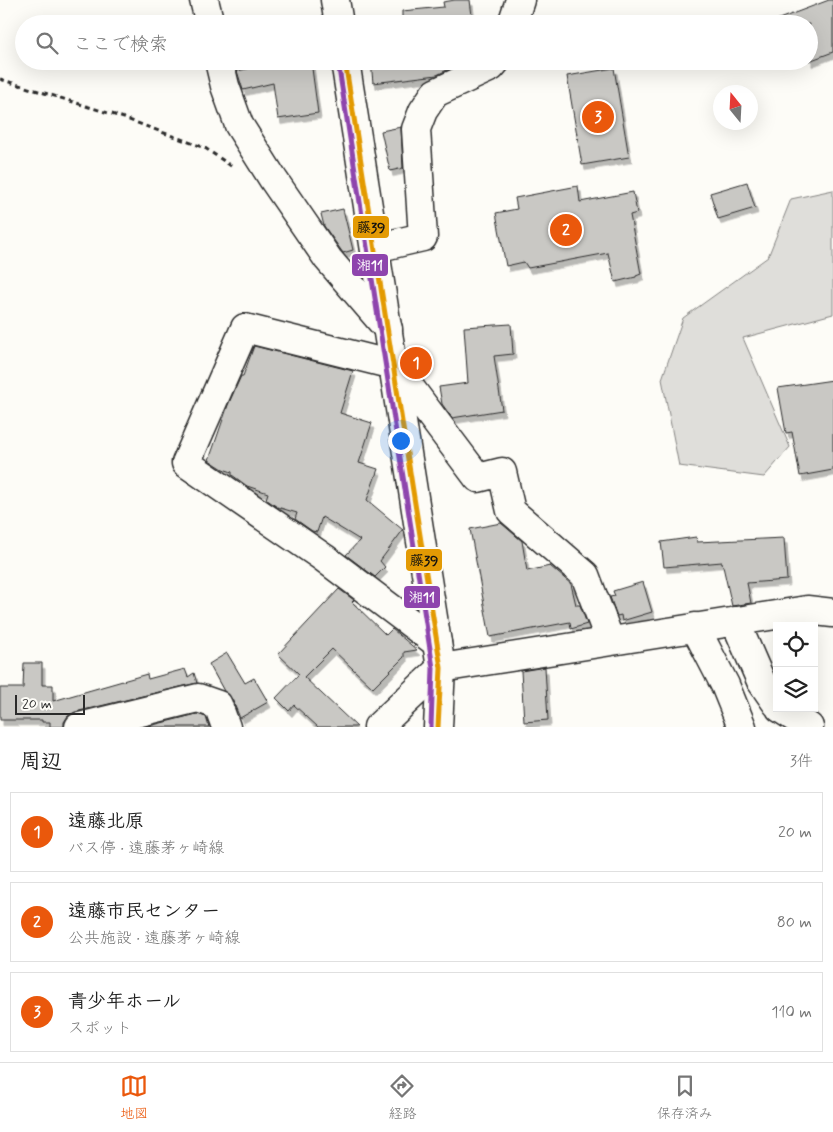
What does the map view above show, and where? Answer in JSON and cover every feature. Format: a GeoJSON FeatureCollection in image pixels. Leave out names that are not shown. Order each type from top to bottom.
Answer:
{"type":"FeatureCollection","features":[{"type":"Feature","properties":{"kind":"street"},"geometry":{"type":"LineString","coordinates":[[204,0],[208,15]]}},
{"type":"Feature","properties":{"kind":"street"},"geometry":{"type":"LineString","coordinates":[[335,0],[338,15]]}},
{"type":"Feature","properties":{"kind":"street"},"geometry":{"type":"LineString","coordinates":[[515,15],[520,0]]}},
{"type":"Feature","properties":{"kind":"street"},"geometry":{"type":"LineString","coordinates":[[220,70],[224,86],[239,125],[273,179],[328,259],[388,329]]}},
{"type":"Feature","properties":{"kind":"street"},"geometry":{"type":"LineString","coordinates":[[346,70],[439,656],[438,727]]}},
{"type":"Feature","properties":{"kind":"street"},"geometry":{"type":"LineString","coordinates":[[375,248],[423,238],[416,129],[423,111],[435,93],[484,70]]}},
{"type":"Feature","properties":{"kind":"street"},"geometry":{"type":"LineString","coordinates":[[439,656],[324,558],[186,463],[245,328],[393,365],[478,478],[502,472],[511,511],[585,575],[610,640]]}},
{"type":"Feature","properties":{"kind":"street"},"geometry":{"type":"LineString","coordinates":[[378,727],[439,656],[610,640],[807,610],[833,613]]}},
{"type":"Feature","properties":{"kind":"street"},"geometry":{"type":"LineString","coordinates":[[735,621],[762,681],[773,698]]}},
{"type":"Feature","properties":{"kind":"street"},"geometry":{"type":"LineString","coordinates":[[695,627],[725,685],[742,727]]}},
{"type":"Feature","properties":{"kind":"street"},"geometry":{"type":"LineString","coordinates":[[79,727],[198,698],[218,705],[226,727]]}},
{"type":"Feature","properties":{"kind":"street"},"geometry":{"type":"LineString","coordinates":[[786,712],[809,727]]}},
{"type":"Feature","properties":{"kind":"path"},"geometry":{"type":"LineString","coordinates":[[0,79],[121,117],[205,148],[241,172],[273,179]]}},
{"type":"Feature","properties":{"kind":"shaded area"},"geometry":{"type":"Polygon","coordinates":[[[833,190],[833,314],[743,338],[790,447],[764,477],[679,466],[662,379],[683,318],[768,257],[791,199],[833,190]]]}},
{"type":"Feature","properties":{"kind":"building"},"geometry":{"type":"Polygon","coordinates":[[[470,0],[472,15],[402,15],[402,11],[444,7],[443,2],[470,0]]]}},
{"type":"Feature","properties":{"kind":"building"},"geometry":{"type":"Polygon","coordinates":[[[833,0],[833,52],[818,58],[818,15],[789,15],[833,0]]]}},
{"type":"Feature","properties":{"kind":"building"},"geometry":{"type":"Polygon","coordinates":[[[312,70],[318,113],[278,119],[273,83],[243,90],[237,71],[312,70]]]}},
{"type":"Feature","properties":{"kind":"building"},"geometry":{"type":"Polygon","coordinates":[[[372,70],[447,70],[437,75],[373,83],[372,70]]]}},
{"type":"Feature","properties":{"kind":"building"},"geometry":{"type":"Polygon","coordinates":[[[602,70],[614,70],[629,157],[582,165],[567,76],[602,70]]]}},
{"type":"Feature","properties":{"kind":"building"},"geometry":{"type":"Polygon","coordinates":[[[401,127],[403,168],[390,171],[381,131],[401,127]]]}},
{"type":"Feature","properties":{"kind":"building"},"geometry":{"type":"Polygon","coordinates":[[[747,182],[755,208],[718,219],[710,193],[747,182]]]}},
{"type":"Feature","properties":{"kind":"building"},"geometry":{"type":"Polygon","coordinates":[[[578,186],[580,202],[633,192],[637,213],[630,215],[641,274],[615,282],[608,253],[528,268],[524,262],[506,266],[496,213],[517,209],[515,198],[578,186]]]}},
{"type":"Feature","properties":{"kind":"building"},"geometry":{"type":"Polygon","coordinates":[[[343,209],[353,250],[343,253],[324,226],[321,214],[343,209]]]}},
{"type":"Feature","properties":{"kind":"building"},"geometry":{"type":"Polygon","coordinates":[[[511,324],[513,354],[494,356],[502,410],[452,418],[442,404],[439,387],[468,383],[464,327],[511,324]]]}},
{"type":"Feature","properties":{"kind":"building"},"geometry":{"type":"Polygon","coordinates":[[[254,346],[353,371],[340,413],[372,423],[359,463],[378,469],[367,500],[403,530],[380,561],[385,567],[375,577],[346,555],[360,540],[322,517],[317,532],[312,531],[295,519],[297,513],[277,507],[266,499],[268,493],[247,486],[232,475],[232,472],[223,469],[209,460],[228,405],[241,376],[243,376],[254,346]]]}},
{"type":"Feature","properties":{"kind":"building"},"geometry":{"type":"Polygon","coordinates":[[[833,380],[833,470],[800,476],[792,432],[786,433],[778,388],[833,380]]]}},
{"type":"Feature","properties":{"kind":"building"},"geometry":{"type":"Polygon","coordinates":[[[501,523],[522,541],[527,571],[550,566],[571,584],[576,605],[580,605],[587,624],[571,629],[570,622],[490,637],[470,529],[501,523]]]}},
{"type":"Feature","properties":{"kind":"building"},"geometry":{"type":"Polygon","coordinates":[[[696,537],[697,542],[784,538],[787,580],[747,583],[751,603],[732,606],[722,562],[664,567],[661,542],[696,537]]]}},
{"type":"Feature","properties":{"kind":"building"},"geometry":{"type":"Polygon","coordinates":[[[643,582],[652,612],[622,621],[621,615],[617,616],[610,597],[615,596],[613,591],[643,582]]]}},
{"type":"Feature","properties":{"kind":"building"},"geometry":{"type":"Polygon","coordinates":[[[339,589],[354,600],[352,602],[386,635],[392,629],[417,650],[404,652],[404,657],[373,688],[332,649],[304,677],[357,727],[318,727],[294,705],[289,711],[276,698],[299,674],[278,654],[339,589]]]}},
{"type":"Feature","properties":{"kind":"building"},"geometry":{"type":"Polygon","coordinates":[[[227,653],[245,683],[254,678],[268,702],[240,718],[232,699],[224,691],[209,664],[227,653]]]}},
{"type":"Feature","properties":{"kind":"building"},"geometry":{"type":"Polygon","coordinates":[[[24,663],[42,663],[42,685],[53,685],[53,701],[147,674],[148,679],[185,669],[188,677],[194,673],[197,683],[75,712],[68,716],[64,722],[64,727],[50,727],[50,722],[42,722],[42,720],[0,720],[0,688],[23,688],[24,663]]]}},
{"type":"Feature","properties":{"kind":"building"},"geometry":{"type":"Polygon","coordinates":[[[545,667],[548,720],[524,722],[521,671],[545,667]]]}},
{"type":"Feature","properties":{"kind":"building"},"geometry":{"type":"Polygon","coordinates":[[[197,714],[206,717],[209,727],[145,727],[197,714]]]}},
{"type":"Feature","properties":{"kind":"transit line","name":"湘11"},"geometry":{"type":"LineString","coordinates":[[339,70],[433,668],[431,727]]}},
{"type":"Feature","properties":{"kind":"transit line","name":"藤39"},"geometry":{"type":"LineString","coordinates":[[346,70],[441,668],[438,727]]}},
{"type":"Feature","properties":{"kind":"place","name":"青少年ホール"},"geometry":{"type":"Point","coordinates":[598,117]}},
{"type":"Feature","properties":{"kind":"place","name":"遠藤市民センター"},"geometry":{"type":"Point","coordinates":[566,230]}},
{"type":"Feature","properties":{"kind":"place","name":"遠藤北原"},"geometry":{"type":"Point","coordinates":[416,363]}}]}
